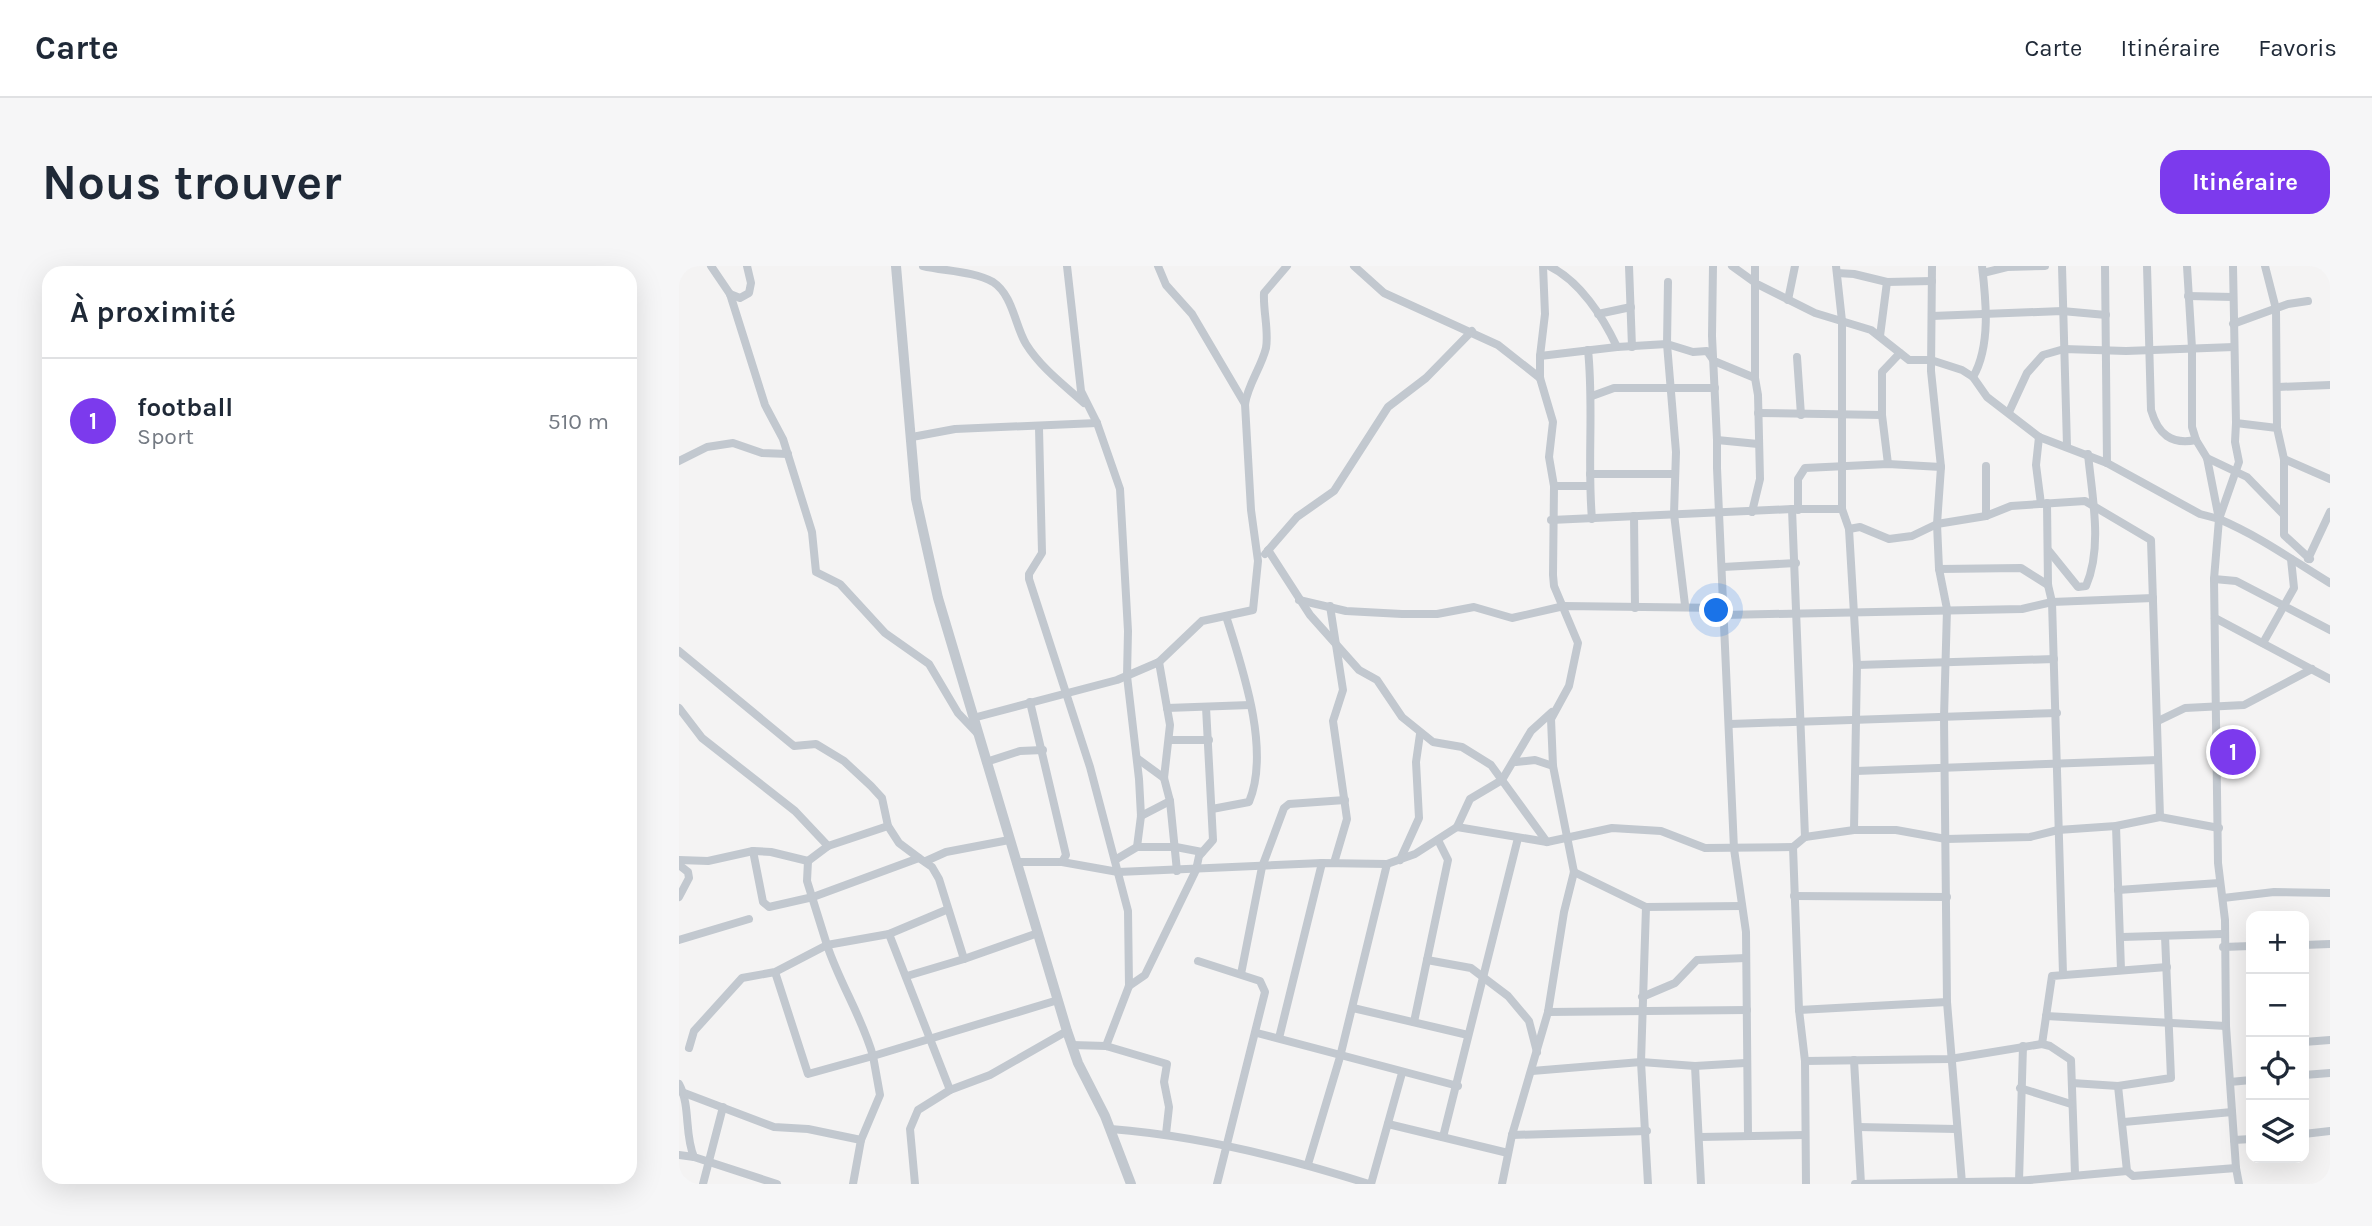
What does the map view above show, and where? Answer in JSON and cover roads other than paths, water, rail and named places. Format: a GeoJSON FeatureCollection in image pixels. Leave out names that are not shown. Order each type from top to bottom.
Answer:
{"type":"FeatureCollection","features":[{"type":"Feature","properties":{"kind":"street"},"geometry":{"type":"LineString","coordinates":[[711,266],[730,294],[765,405],[788,454],[812,533],[815,572],[840,584],[885,633],[929,664],[958,713],[978,734]]}},
{"type":"Feature","properties":{"kind":"street"},"geometry":{"type":"LineString","coordinates":[[730,294],[740,298],[749,293],[751,283],[747,266]]}},
{"type":"Feature","properties":{"kind":"street"},"geometry":{"type":"LineString","coordinates":[[896,266],[916,499],[935,586],[1067,1031],[1078,1063],[1111,1129],[1131,1184]]}},
{"type":"Feature","properties":{"kind":"street"},"geometry":{"type":"LineString","coordinates":[[923,266],[983,278],[996,284],[1016,316],[1029,348],[1050,373],[1084,403],[1097,423],[1120,489],[1127,676],[1138,759],[1141,816],[1137,847]]}},
{"type":"Feature","properties":{"kind":"street"},"geometry":{"type":"LineString","coordinates":[[1067,266],[1084,403]]}},
{"type":"Feature","properties":{"kind":"street"},"geometry":{"type":"LineString","coordinates":[[1158,266],[1166,285],[1192,314],[1245,404]]}},
{"type":"Feature","properties":{"kind":"street"},"geometry":{"type":"LineString","coordinates":[[973,719],[1127,676],[1159,662],[1202,621],[1253,610],[1258,561],[1251,510],[1245,404],[1247,390],[1265,352],[1267,340],[1264,293],[1287,266]]}},
{"type":"Feature","properties":{"kind":"street"},"geometry":{"type":"LineString","coordinates":[[1354,266],[1384,293],[1498,345],[1541,378]]}},
{"type":"Feature","properties":{"kind":"street"},"geometry":{"type":"LineString","coordinates":[[1016,862],[1062,862],[1118,872],[1322,863],[1387,864],[1438,840],[1457,827],[1470,799],[1502,780],[1531,731],[1552,711],[1569,685],[1578,651],[1576,632],[1554,586],[1551,520],[1554,486],[1549,457],[1553,422],[1541,378],[1540,356],[1545,314],[1543,266]]}},
{"type":"Feature","properties":{"kind":"street"},"geometry":{"type":"LineString","coordinates":[[1549,266],[1578,288],[1598,314],[1617,347]]}},
{"type":"Feature","properties":{"kind":"street"},"geometry":{"type":"LineString","coordinates":[[1629,266],[1632,347]]}},
{"type":"Feature","properties":{"kind":"street"},"geometry":{"type":"LineString","coordinates":[[1713,266],[1718,514],[1723,567],[1734,849],[1746,958],[1745,1063],[1748,1134]]}},
{"type":"Feature","properties":{"kind":"street"},"geometry":{"type":"LineString","coordinates":[[1732,266],[1756,284],[1788,300],[1880,336],[1914,362],[1931,360],[1973,377],[1987,397],[2039,437],[2088,454],[2200,514],[2258,536],[2330,583]]}},
{"type":"Feature","properties":{"kind":"street"},"geometry":{"type":"LineString","coordinates":[[1752,512],[1761,479],[1755,378],[1755,266]]}},
{"type":"Feature","properties":{"kind":"street"},"geometry":{"type":"LineString","coordinates":[[1788,300],[1795,266]]}},
{"type":"Feature","properties":{"kind":"street"},"geometry":{"type":"LineString","coordinates":[[1932,266],[1931,360],[1941,467],[1937,524],[1939,569],[1947,609],[1944,717],[1947,1002],[1962,1183]]}},
{"type":"Feature","properties":{"kind":"street"},"geometry":{"type":"LineString","coordinates":[[1973,377],[1983,351],[1985,314],[1982,269],[2045,266]]}},
{"type":"Feature","properties":{"kind":"street"},"geometry":{"type":"LineString","coordinates":[[2062,266],[2067,446]]}},
{"type":"Feature","properties":{"kind":"street"},"geometry":{"type":"LineString","coordinates":[[2105,266],[2108,351],[2107,463]]}},
{"type":"Feature","properties":{"kind":"street"},"geometry":{"type":"LineString","coordinates":[[2147,266],[2151,410],[2154,421],[2166,438],[2176,442],[2196,440]]}},
{"type":"Feature","properties":{"kind":"street"},"geometry":{"type":"LineString","coordinates":[[2187,266],[2192,348],[2192,427],[2207,458],[2219,519],[2214,579],[2219,883],[2223,898],[2226,1026],[2239,1184]]}},
{"type":"Feature","properties":{"kind":"street"},"geometry":{"type":"LineString","coordinates":[[2219,519],[2237,472],[2232,266]]}},
{"type":"Feature","properties":{"kind":"street"},"geometry":{"type":"LineString","coordinates":[[2265,266],[2276,309],[2277,428],[2284,459],[2283,514],[2287,540],[2310,559]]}},
{"type":"Feature","properties":{"kind":"street"},"geometry":{"type":"LineString","coordinates":[[1854,830],[1857,665],[1851,611],[1849,529],[1842,509],[1842,321],[1836,270],[1887,282],[1932,281]]}},
{"type":"Feature","properties":{"kind":"street"},"geometry":{"type":"LineString","coordinates":[[1668,282],[1667,344],[1675,410],[1674,514],[1685,605]]}},
{"type":"Feature","properties":{"kind":"street"},"geometry":{"type":"LineString","coordinates":[[1880,336],[1887,282]]}},
{"type":"Feature","properties":{"kind":"street"},"geometry":{"type":"LineString","coordinates":[[2188,296],[2233,297]]}},
{"type":"Feature","properties":{"kind":"street"},"geometry":{"type":"LineString","coordinates":[[2233,324],[2308,301]]}},
{"type":"Feature","properties":{"kind":"street"},"geometry":{"type":"LineString","coordinates":[[1598,314],[1630,307]]}},
{"type":"Feature","properties":{"kind":"street"},"geometry":{"type":"LineString","coordinates":[[1932,316],[2063,311],[2106,315]]}},
{"type":"Feature","properties":{"kind":"street"},"geometry":{"type":"LineString","coordinates":[[1258,561],[1297,516],[1334,491],[1388,407],[1426,377],[1472,331]]}},
{"type":"Feature","properties":{"kind":"street"},"geometry":{"type":"LineString","coordinates":[[1540,356],[1667,344],[1693,352],[1707,351],[1714,362],[1755,378]]}},
{"type":"Feature","properties":{"kind":"street"},"geometry":{"type":"LineString","coordinates":[[2009,412],[2027,373],[2043,355],[2064,349],[2108,351],[2234,347]]}},
{"type":"Feature","properties":{"kind":"street"},"geometry":{"type":"LineString","coordinates":[[1588,350],[1592,396],[1589,486],[1592,519]]}},
{"type":"Feature","properties":{"kind":"street"},"geometry":{"type":"LineString","coordinates":[[1888,464],[1882,415],[1882,372],[1900,353]]}},
{"type":"Feature","properties":{"kind":"street"},"geometry":{"type":"LineString","coordinates":[[1797,357],[1801,415]]}},
{"type":"Feature","properties":{"kind":"street"},"geometry":{"type":"LineString","coordinates":[[2278,387],[2330,385]]}},
{"type":"Feature","properties":{"kind":"street"},"geometry":{"type":"LineString","coordinates":[[1592,396],[1607,389],[1715,387]]}},
{"type":"Feature","properties":{"kind":"street"},"geometry":{"type":"LineString","coordinates":[[1758,413],[1882,415]]}},
{"type":"Feature","properties":{"kind":"street"},"geometry":{"type":"LineString","coordinates":[[912,438],[955,429],[1039,428],[1069,422],[1097,423]]}},
{"type":"Feature","properties":{"kind":"street"},"geometry":{"type":"LineString","coordinates":[[2236,423],[2277,428]]}},
{"type":"Feature","properties":{"kind":"street"},"geometry":{"type":"LineString","coordinates":[[1039,428],[1042,553],[1028,575],[1064,693],[1090,766],[1128,911],[1129,986],[1106,1046]]}},
{"type":"Feature","properties":{"kind":"street"},"geometry":{"type":"LineString","coordinates":[[2039,437],[2036,465],[2044,503],[2049,551],[2047,585],[2052,602],[2057,713],[2063,974]]}},
{"type":"Feature","properties":{"kind":"street"},"geometry":{"type":"LineString","coordinates":[[1717,440],[1758,444]]}},
{"type":"Feature","properties":{"kind":"street"},"geometry":{"type":"LineString","coordinates":[[679,461],[707,447],[733,443],[762,453],[788,454]]}},
{"type":"Feature","properties":{"kind":"street"},"geometry":{"type":"LineString","coordinates":[[2049,551],[2078,587],[2086,586],[2094,556],[2088,454]]}},
{"type":"Feature","properties":{"kind":"street"},"geometry":{"type":"LineString","coordinates":[[2207,458],[2237,472],[2267,495],[2283,514]]}},
{"type":"Feature","properties":{"kind":"street"},"geometry":{"type":"LineString","coordinates":[[2284,459],[2330,479]]}},
{"type":"Feature","properties":{"kind":"street"},"geometry":{"type":"LineString","coordinates":[[1804,837],[1795,509],[1799,472],[1805,468],[1888,464],[1941,467]]}},
{"type":"Feature","properties":{"kind":"street"},"geometry":{"type":"LineString","coordinates":[[1986,466],[1986,516]]}},
{"type":"Feature","properties":{"kind":"street"},"geometry":{"type":"LineString","coordinates":[[1590,474],[1675,474]]}},
{"type":"Feature","properties":{"kind":"street"},"geometry":{"type":"LineString","coordinates":[[1554,486],[1589,486]]}},
{"type":"Feature","properties":{"kind":"street"},"geometry":{"type":"LineString","coordinates":[[1849,529],[1860,527],[1889,539],[1912,536],[1937,524],[1986,516],[2004,507],[2085,501],[2151,540],[2160,817]]}},
{"type":"Feature","properties":{"kind":"street"},"geometry":{"type":"LineString","coordinates":[[1551,520],[1842,509]]}},
{"type":"Feature","properties":{"kind":"street"},"geometry":{"type":"LineString","coordinates":[[2310,559],[2330,512]]}},
{"type":"Feature","properties":{"kind":"street"},"geometry":{"type":"LineString","coordinates":[[1634,516],[1635,608]]}},
{"type":"Feature","properties":{"kind":"street"},"geometry":{"type":"LineString","coordinates":[[1268,550],[1299,600],[1359,670],[1377,680],[1392,705],[1433,742],[1462,747],[1491,765],[1548,842]]}},
{"type":"Feature","properties":{"kind":"street"},"geometry":{"type":"LineString","coordinates":[[2291,559],[2310,559]]}},
{"type":"Feature","properties":{"kind":"street"},"geometry":{"type":"LineString","coordinates":[[2263,643],[2294,588],[2291,559]]}},
{"type":"Feature","properties":{"kind":"street"},"geometry":{"type":"LineString","coordinates":[[1723,567],[1796,563]]}},
{"type":"Feature","properties":{"kind":"street"},"geometry":{"type":"LineString","coordinates":[[1939,569],[2021,568],[2047,585]]}},
{"type":"Feature","properties":{"kind":"street"},"geometry":{"type":"LineString","coordinates":[[2214,579],[2236,582],[2330,630]]}},
{"type":"Feature","properties":{"kind":"street"},"geometry":{"type":"LineString","coordinates":[[1299,600],[1346,611],[1424,615],[1474,607],[1512,618],[1565,606],[1635,608],[1685,605],[1723,611],[1798,614],[2022,609],[2052,602],[2153,598]]}},
{"type":"Feature","properties":{"kind":"street"},"geometry":{"type":"LineString","coordinates":[[1330,606],[1333,642],[1343,690],[1333,721],[1347,819],[1334,863]]}},
{"type":"Feature","properties":{"kind":"street"},"geometry":{"type":"LineString","coordinates":[[1212,809],[1246,805],[1251,797],[1257,744],[1247,686],[1226,616]]}},
{"type":"Feature","properties":{"kind":"street"},"geometry":{"type":"LineString","coordinates":[[2215,618],[2330,679]]}},
{"type":"Feature","properties":{"kind":"street"},"geometry":{"type":"LineString","coordinates":[[679,651],[775,733],[794,746],[816,744],[844,761],[882,798],[888,826],[899,843],[922,860],[939,879],[946,910],[964,959]]}},
{"type":"Feature","properties":{"kind":"street"},"geometry":{"type":"LineString","coordinates":[[1857,665],[1945,665],[2054,659]]}},
{"type":"Feature","properties":{"kind":"street"},"geometry":{"type":"LineString","coordinates":[[1159,662],[1170,740],[1164,778],[1170,801],[1177,871]]}},
{"type":"Feature","properties":{"kind":"street"},"geometry":{"type":"LineString","coordinates":[[2158,721],[2185,708],[2244,705],[2312,669]]}},
{"type":"Feature","properties":{"kind":"street"},"geometry":{"type":"LineString","coordinates":[[1030,702],[1066,855],[1062,862]]}},
{"type":"Feature","properties":{"kind":"street"},"geometry":{"type":"LineString","coordinates":[[1167,708],[1249,705]]}},
{"type":"Feature","properties":{"kind":"street"},"geometry":{"type":"LineString","coordinates":[[1129,986],[1145,975],[1156,946],[1196,870],[1202,852],[1213,840],[1206,707]]}},
{"type":"Feature","properties":{"kind":"street"},"geometry":{"type":"LineString","coordinates":[[679,708],[702,738],[795,811],[828,846]]}},
{"type":"Feature","properties":{"kind":"street"},"geometry":{"type":"LineString","coordinates":[[1502,1184],[1512,1135],[1548,1012],[1564,912],[1574,872],[1553,766],[1552,711]]}},
{"type":"Feature","properties":{"kind":"street"},"geometry":{"type":"LineString","coordinates":[[1730,724],[2057,713]]}},
{"type":"Feature","properties":{"kind":"street"},"geometry":{"type":"LineString","coordinates":[[1400,860],[1419,818],[1416,762],[1420,733]]}},
{"type":"Feature","properties":{"kind":"street"},"geometry":{"type":"LineString","coordinates":[[1170,740],[1209,740]]}},
{"type":"Feature","properties":{"kind":"street"},"geometry":{"type":"LineString","coordinates":[[986,762],[1020,751],[1043,750]]}},
{"type":"Feature","properties":{"kind":"street"},"geometry":{"type":"LineString","coordinates":[[1138,759],[1164,778]]}},
{"type":"Feature","properties":{"kind":"street"},"geometry":{"type":"LineString","coordinates":[[1515,762],[1535,760],[1553,766]]}},
{"type":"Feature","properties":{"kind":"street"},"geometry":{"type":"LineString","coordinates":[[1856,772],[2158,760]]}},
{"type":"Feature","properties":{"kind":"street"},"geometry":{"type":"LineString","coordinates":[[1241,974],[1262,867],[1281,814],[1289,804],[1345,800]]}},
{"type":"Feature","properties":{"kind":"street"},"geometry":{"type":"LineString","coordinates":[[1141,816],[1170,801]]}},
{"type":"Feature","properties":{"kind":"street"},"geometry":{"type":"LineString","coordinates":[[1457,827],[1548,842],[1612,828],[1661,831],[1705,848],[1734,849],[1793,847],[1804,837],[1854,830],[1896,830],[1946,839],[2030,837],[2058,830],[2116,826],[2160,817],[2219,828]]}},
{"type":"Feature","properties":{"kind":"street"},"geometry":{"type":"LineString","coordinates":[[853,1184],[861,1140],[880,1096],[873,1056],[860,1014],[847,995],[807,881],[809,861],[828,846],[888,826]]}},
{"type":"Feature","properties":{"kind":"street"},"geometry":{"type":"LineString","coordinates":[[2116,826],[2122,937],[2121,970]]}},
{"type":"Feature","properties":{"kind":"street"},"geometry":{"type":"LineString","coordinates":[[1443,1137],[1458,1086],[1468,1035],[1518,838]]}},
{"type":"Feature","properties":{"kind":"street"},"geometry":{"type":"LineString","coordinates":[[753,852],[766,905],[769,907],[813,897],[946,852],[1009,840]]}},
{"type":"Feature","properties":{"kind":"street"},"geometry":{"type":"LineString","coordinates":[[1414,1022],[1448,860],[1438,840]]}},
{"type":"Feature","properties":{"kind":"street"},"geometry":{"type":"LineString","coordinates":[[1115,860],[1137,847],[1176,847],[1202,852]]}},
{"type":"Feature","properties":{"kind":"street"},"geometry":{"type":"LineString","coordinates":[[1793,847],[1799,1010],[1805,1061],[1806,1184]]}},
{"type":"Feature","properties":{"kind":"street"},"geometry":{"type":"LineString","coordinates":[[679,862],[753,852],[771,852],[809,861]]}},
{"type":"Feature","properties":{"kind":"street"},"geometry":{"type":"LineString","coordinates":[[679,862],[688,872],[689,878],[679,897]]}},
{"type":"Feature","properties":{"kind":"street"},"geometry":{"type":"LineString","coordinates":[[1279,1038],[1322,863]]}},
{"type":"Feature","properties":{"kind":"street"},"geometry":{"type":"LineString","coordinates":[[1308,1164],[1353,1008],[1387,864]]}},
{"type":"Feature","properties":{"kind":"street"},"geometry":{"type":"LineString","coordinates":[[1574,872],[1646,906],[1742,906]]}},
{"type":"Feature","properties":{"kind":"street"},"geometry":{"type":"LineString","coordinates":[[2118,890],[2219,883]]}},
{"type":"Feature","properties":{"kind":"street"},"geometry":{"type":"LineString","coordinates":[[2223,898],[2274,892],[2330,892]]}},
{"type":"Feature","properties":{"kind":"street"},"geometry":{"type":"LineString","coordinates":[[1794,896],[1947,897]]}},
{"type":"Feature","properties":{"kind":"street"},"geometry":{"type":"LineString","coordinates":[[1646,906],[1641,1062],[1648,1184]]}},
{"type":"Feature","properties":{"kind":"street"},"geometry":{"type":"LineString","coordinates":[[689,1048],[694,1031],[742,978],[775,972],[828,945],[889,934],[946,910]]}},
{"type":"Feature","properties":{"kind":"street"},"geometry":{"type":"LineString","coordinates":[[679,940],[749,919]]}},
{"type":"Feature","properties":{"kind":"street"},"geometry":{"type":"LineString","coordinates":[[907,976],[1038,933]]}},
{"type":"Feature","properties":{"kind":"street"},"geometry":{"type":"LineString","coordinates":[[889,934],[950,1090]]}},
{"type":"Feature","properties":{"kind":"street"},"geometry":{"type":"LineString","coordinates":[[2122,937],[2223,934]]}},
{"type":"Feature","properties":{"kind":"street"},"geometry":{"type":"LineString","coordinates":[[2072,1083],[2118,1086],[2171,1078],[2165,936]]}},
{"type":"Feature","properties":{"kind":"street"},"geometry":{"type":"LineString","coordinates":[[2309,945],[2330,944]]}},
{"type":"Feature","properties":{"kind":"street"},"geometry":{"type":"LineString","coordinates":[[2223,947],[2246,946]]}},
{"type":"Feature","properties":{"kind":"street"},"geometry":{"type":"LineString","coordinates":[[1642,998],[1675,983],[1697,960],[1746,958]]}},
{"type":"Feature","properties":{"kind":"street"},"geometry":{"type":"LineString","coordinates":[[1427,960],[1462,965],[1508,996],[1529,1021],[1537,1052]]}},
{"type":"Feature","properties":{"kind":"street"},"geometry":{"type":"LineString","coordinates":[[1198,961],[1263,984],[1265,992],[1257,1033],[1217,1184]]}},
{"type":"Feature","properties":{"kind":"street"},"geometry":{"type":"LineString","coordinates":[[2042,1044],[2052,976],[2167,967]]}},
{"type":"Feature","properties":{"kind":"street"},"geometry":{"type":"LineString","coordinates":[[775,972],[809,1074],[1058,1000]]}},
{"type":"Feature","properties":{"kind":"street"},"geometry":{"type":"LineString","coordinates":[[1799,1010],[1947,1002]]}},
{"type":"Feature","properties":{"kind":"street"},"geometry":{"type":"LineString","coordinates":[[1353,1008],[1468,1035]]}},
{"type":"Feature","properties":{"kind":"street"},"geometry":{"type":"LineString","coordinates":[[1548,1012],[1747,1010]]}},
{"type":"Feature","properties":{"kind":"street"},"geometry":{"type":"LineString","coordinates":[[2046,1016],[2169,1025],[2226,1026]]}},
{"type":"Feature","properties":{"kind":"street"},"geometry":{"type":"LineString","coordinates":[[915,1184],[910,1138],[914,1115],[950,1090],[990,1075],[1067,1031]]}},
{"type":"Feature","properties":{"kind":"street"},"geometry":{"type":"LineString","coordinates":[[1257,1033],[1458,1086]]}},
{"type":"Feature","properties":{"kind":"street"},"geometry":{"type":"LineString","coordinates":[[2309,1041],[2330,1040]]}},
{"type":"Feature","properties":{"kind":"street"},"geometry":{"type":"LineString","coordinates":[[1072,1045],[1106,1046],[1167,1064],[1164,1082],[1169,1107],[1166,1134]]}},
{"type":"Feature","properties":{"kind":"street"},"geometry":{"type":"LineString","coordinates":[[1805,1061],[1950,1059],[2023,1046],[2050,1046],[2071,1060],[2075,1174]]}},
{"type":"Feature","properties":{"kind":"street"},"geometry":{"type":"LineString","coordinates":[[2019,1181],[2023,1046]]}},
{"type":"Feature","properties":{"kind":"street"},"geometry":{"type":"LineString","coordinates":[[1854,1060],[1861,1184]]}},
{"type":"Feature","properties":{"kind":"street"},"geometry":{"type":"LineString","coordinates":[[1532,1071],[1641,1062],[1695,1066],[1745,1063]]}},
{"type":"Feature","properties":{"kind":"street"},"geometry":{"type":"LineString","coordinates":[[1695,1066],[1701,1184]]}},
{"type":"Feature","properties":{"kind":"street"},"geometry":{"type":"LineString","coordinates":[[1111,1129],[1166,1134],[1308,1164],[1370,1184],[1402,1073]]}},
{"type":"Feature","properties":{"kind":"street"},"geometry":{"type":"LineString","coordinates":[[2309,1075],[2330,1073]]}},
{"type":"Feature","properties":{"kind":"street"},"geometry":{"type":"LineString","coordinates":[[2230,1082],[2246,1080]]}},
{"type":"Feature","properties":{"kind":"street"},"geometry":{"type":"LineString","coordinates":[[679,1084],[688,1143],[694,1157]]}},
{"type":"Feature","properties":{"kind":"street"},"geometry":{"type":"LineString","coordinates":[[2118,1086],[2131,1177]]}},
{"type":"Feature","properties":{"kind":"street"},"geometry":{"type":"LineString","coordinates":[[2020,1088],[2071,1104]]}},
{"type":"Feature","properties":{"kind":"street"},"geometry":{"type":"LineString","coordinates":[[681,1092],[774,1127],[808,1129],[861,1140]]}},
{"type":"Feature","properties":{"kind":"street"},"geometry":{"type":"LineString","coordinates":[[703,1184],[723,1107]]}},
{"type":"Feature","properties":{"kind":"street"},"geometry":{"type":"LineString","coordinates":[[2124,1122],[2232,1112]]}},
{"type":"Feature","properties":{"kind":"street"},"geometry":{"type":"LineString","coordinates":[[1388,1124],[1508,1153]]}},
{"type":"Feature","properties":{"kind":"street"},"geometry":{"type":"LineString","coordinates":[[1858,1127],[1956,1129]]}},
{"type":"Feature","properties":{"kind":"street"},"geometry":{"type":"LineString","coordinates":[[1512,1135],[1647,1131]]}},
{"type":"Feature","properties":{"kind":"street"},"geometry":{"type":"LineString","coordinates":[[2309,1133],[2330,1131]]}},
{"type":"Feature","properties":{"kind":"street"},"geometry":{"type":"LineString","coordinates":[[1700,1137],[1805,1135]]}},
{"type":"Feature","properties":{"kind":"street"},"geometry":{"type":"LineString","coordinates":[[2234,1140],[2246,1139]]}},
{"type":"Feature","properties":{"kind":"street"},"geometry":{"type":"LineString","coordinates":[[679,1155],[694,1157],[777,1184]]}},
{"type":"Feature","properties":{"kind":"street"},"geometry":{"type":"LineString","coordinates":[[1855,1184],[1976,1183],[2075,1174],[2131,1177],[2236,1168]]}},
{"type":"Feature","properties":{"kind":"street"},"geometry":{"type":"LineString","coordinates":[[2187,1172],[2188,1184]]}},
{"type":"Feature","properties":{"kind":"place","name":"football"},"geometry":{"type":"Point","coordinates":[2233,752]}}]}
